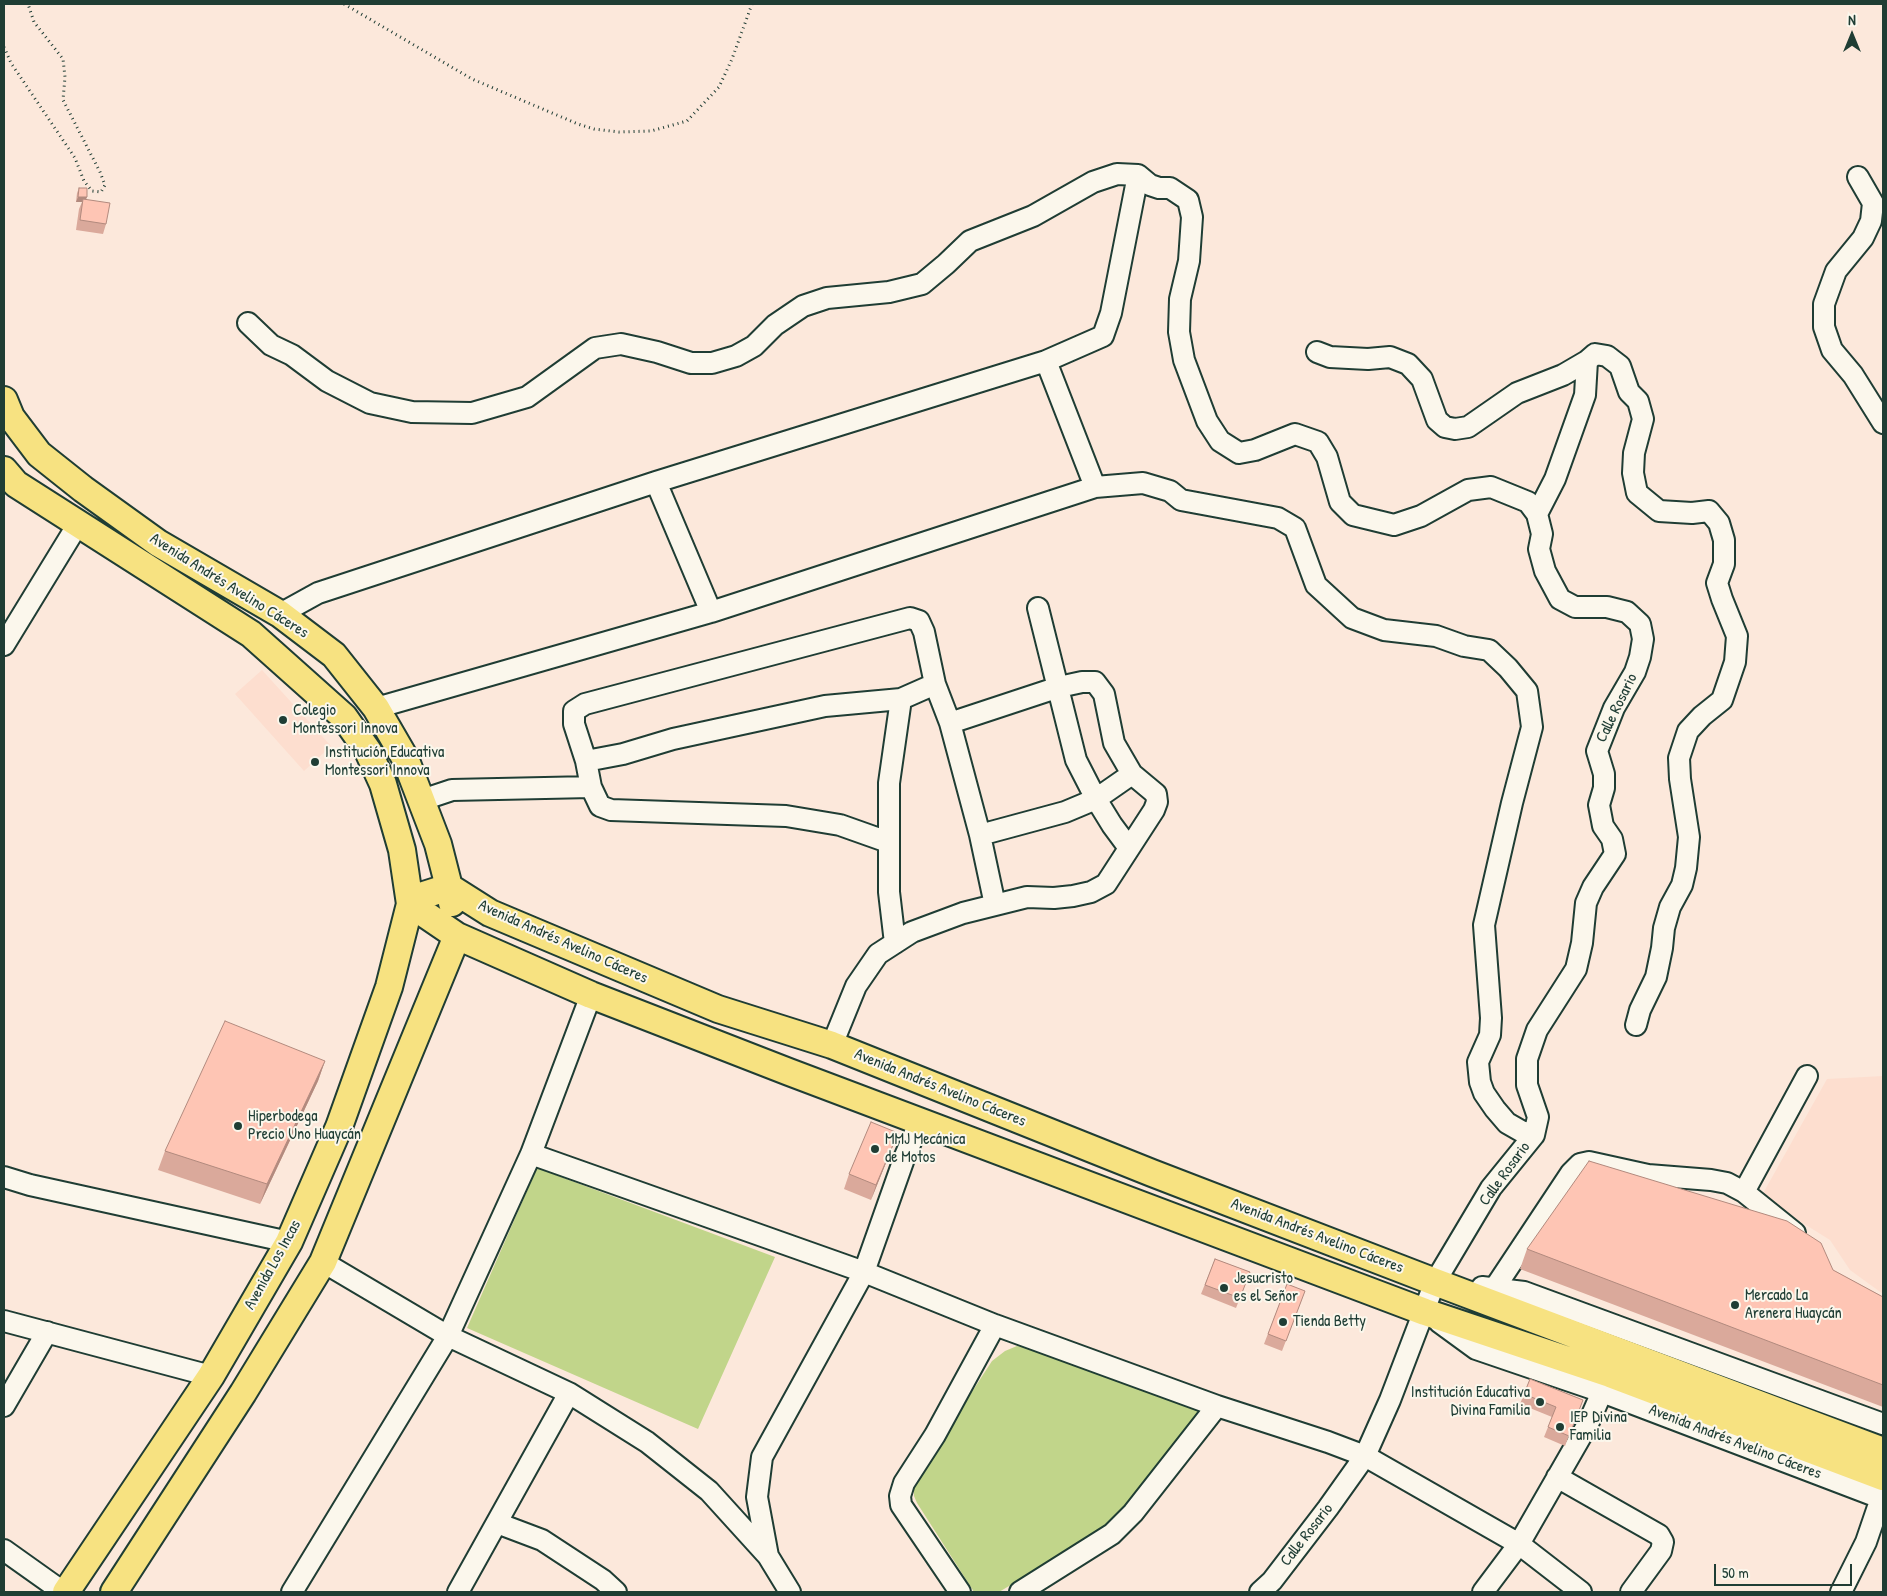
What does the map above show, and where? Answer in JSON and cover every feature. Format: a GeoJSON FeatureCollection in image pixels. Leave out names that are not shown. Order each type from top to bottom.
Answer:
{"type":"FeatureCollection","features":[{"type":"Feature","properties":{"kind":"main road","name":"Avenida Andrés Avelino Cáceres"},"geometry":{"type":"LineString","coordinates":[[4,400],[11,417],[39,454],[83,489],[158,543],[280,614],[334,655],[376,708],[405,758],[438,844],[449,886],[457,936]]}},
{"type":"Feature","properties":{"kind":"main road","name":"Avenida Andrés Avelino Cáceres"},"geometry":{"type":"LineString","coordinates":[[4,470],[16,484],[251,634],[344,717],[368,752],[383,784],[402,850],[410,904],[457,936],[591,995],[920,1122],[1425,1312],[1610,1374],[1883,1491]]}},
{"type":"Feature","properties":{"kind":"main road","name":"Avenida Andrés Avelino Cáceres"},"geometry":{"type":"LineString","coordinates":[[449,886],[490,913],[718,1010],[832,1045],[1152,1173],[1883,1451]]}},
{"type":"Feature","properties":{"kind":"main road"},"geometry":{"type":"LineString","coordinates":[[410,904],[424,895],[449,886]]}},
{"type":"Feature","properties":{"kind":"main road","name":"Avenida Los Incas"},"geometry":{"type":"LineString","coordinates":[[64,1592],[211,1376],[289,1242],[339,1127],[389,987],[410,904]]}},
{"type":"Feature","properties":{"kind":"main road"},"geometry":{"type":"LineString","coordinates":[[114,1592],[243,1392],[323,1262],[457,936]]}},
{"type":"Feature","properties":{"kind":"main road"},"geometry":{"type":"LineString","coordinates":[[704,1039],[718,1010]]}},
{"type":"Feature","properties":{"kind":"main road"},"geometry":{"type":"LineString","coordinates":[[1142,1205],[1152,1173]]}},
{"type":"Feature","properties":{"kind":"street"},"geometry":{"type":"LineString","coordinates":[[248,323],[271,345],[292,355],[327,381],[370,403],[412,412],[472,413],[527,397],[595,348],[621,344],[657,352],[691,363],[712,363],[736,356],[754,346],[775,325],[803,306],[827,298],[889,292],[922,284],[970,241],[1033,216],[1093,182],[1116,174],[1138,174],[1150,185],[1159,188],[1170,188],[1188,200],[1192,217],[1189,261],[1180,299],[1179,332],[1184,360],[1207,421],[1220,441],[1239,453],[1255,450],[1296,434],[1318,442],[1327,457],[1340,502],[1354,515],[1394,525],[1421,516],[1468,490],[1491,487],[1528,502],[1537,514],[1554,479],[1585,395],[1587,361]]}},
{"type":"Feature","properties":{"kind":"street"},"geometry":{"type":"LineString","coordinates":[[280,614],[318,593],[656,482],[1046,362],[1103,336],[1110,313],[1138,174]]}},
{"type":"Feature","properties":{"kind":"street"},"geometry":{"type":"LineString","coordinates":[[1858,177],[1873,203],[1871,221],[1863,238],[1836,271],[1824,304],[1824,327],[1832,350],[1853,375],[1883,423]]}},
{"type":"Feature","properties":{"kind":"street"},"geometry":{"type":"LineString","coordinates":[[1317,352],[1330,357],[1368,359],[1390,357],[1408,364],[1422,379],[1437,420],[1445,427],[1455,429],[1468,427],[1518,393],[1563,375],[1595,354],[1607,356],[1620,366],[1629,392],[1638,401],[1643,419],[1634,452],[1633,474],[1637,493],[1659,510],[1692,513],[1709,511],[1720,523],[1724,540],[1724,564],[1717,583],[1737,636],[1735,662],[1722,700],[1702,716],[1688,731],[1679,758],[1680,779],[1689,837],[1686,868],[1682,885],[1670,907],[1664,928],[1656,977],[1640,1010],[1636,1025]]}},
{"type":"Feature","properties":{"kind":"street"},"geometry":{"type":"LineString","coordinates":[[1046,362],[1095,488]]}},
{"type":"Feature","properties":{"kind":"street"},"geometry":{"type":"LineString","coordinates":[[656,482],[711,612]]}},
{"type":"Feature","properties":{"kind":"street"},"geometry":{"type":"LineString","coordinates":[[376,708],[711,612],[1095,488],[1142,483],[1170,491],[1181,500],[1278,518],[1296,528],[1316,585],[1352,618],[1384,630],[1436,636],[1464,646],[1489,650],[1508,668],[1527,691],[1532,727],[1512,803],[1484,925],[1491,1018],[1490,1035],[1478,1062],[1480,1082],[1484,1093],[1495,1109],[1507,1123],[1521,1131],[1534,1135]]}},
{"type":"Feature","properties":{"kind":"street","name":"Calle Rosario"},"geometry":{"type":"LineString","coordinates":[[1260,1592],[1272,1581],[1328,1508],[1364,1456],[1390,1400],[1435,1282],[1491,1188],[1534,1135],[1538,1117],[1527,1085],[1527,1059],[1537,1030],[1576,968],[1582,943],[1586,903],[1593,886],[1615,854],[1612,839],[1603,826],[1599,805],[1604,788],[1604,774],[1597,751],[1614,708],[1635,672],[1643,639],[1640,624],[1626,612],[1606,607],[1574,607],[1560,598],[1545,571],[1541,557],[1539,549],[1542,534],[1537,514]]}},
{"type":"Feature","properties":{"kind":"street"},"geometry":{"type":"LineString","coordinates":[[4,644],[78,524]]}},
{"type":"Feature","properties":{"kind":"street"},"geometry":{"type":"LineString","coordinates":[[1038,608],[1076,760],[1096,799],[1129,848]]}},
{"type":"Feature","properties":{"kind":"street"},"geometry":{"type":"LineString","coordinates":[[888,842],[840,825],[786,816],[611,810],[600,806],[591,787],[586,761],[574,724],[574,710],[585,704],[910,618],[919,621],[924,632],[936,684],[950,723],[980,835],[995,905]]}},
{"type":"Feature","properties":{"kind":"street"},"geometry":{"type":"LineString","coordinates":[[832,1045],[856,986],[878,954],[912,932],[963,913],[1027,897],[1054,898],[1091,892],[1106,884],[1154,810],[1157,802],[1156,794],[1132,774],[1114,743],[1104,694],[1095,682],[1082,682],[1059,687],[950,723]]}},
{"type":"Feature","properties":{"kind":"street"},"geometry":{"type":"LineString","coordinates":[[586,761],[623,754],[673,739],[825,706],[900,699],[936,684]]}},
{"type":"Feature","properties":{"kind":"street"},"geometry":{"type":"LineString","coordinates":[[895,943],[888,892],[888,783],[900,699]]}},
{"type":"Feature","properties":{"kind":"street"},"geometry":{"type":"LineString","coordinates":[[980,835],[1065,812],[1096,799],[1132,774]]}},
{"type":"Feature","properties":{"kind":"street"},"geometry":{"type":"LineString","coordinates":[[422,800],[452,790],[591,787]]}},
{"type":"Feature","properties":{"kind":"street"},"geometry":{"type":"LineString","coordinates":[[292,1592],[448,1336],[531,1154],[591,995]]}},
{"type":"Feature","properties":{"kind":"street"},"geometry":{"type":"LineString","coordinates":[[1744,1192],[1807,1076]]}},
{"type":"Feature","properties":{"kind":"street"},"geometry":{"type":"LineString","coordinates":[[768,1556],[757,1497],[762,1457],[864,1272],[905,1156],[920,1122]]}},
{"type":"Feature","properties":{"kind":"street"},"geometry":{"type":"LineString","coordinates":[[531,1154],[864,1272],[995,1324],[1217,1406],[1328,1442],[1364,1456],[1519,1544],[1581,1592]]}},
{"type":"Feature","properties":{"kind":"street"},"geometry":{"type":"LineString","coordinates":[[1494,1289],[1571,1173],[1580,1164],[1589,1162],[1648,1175],[1727,1183],[1744,1192],[1795,1234],[1806,1247]]}},
{"type":"Feature","properties":{"kind":"street"},"geometry":{"type":"LineString","coordinates":[[4,1177],[30,1185],[289,1242]]}},
{"type":"Feature","properties":{"kind":"street"},"geometry":{"type":"LineString","coordinates":[[323,1262],[448,1336],[569,1392],[647,1442],[709,1491],[768,1556],[790,1592]]}},
{"type":"Feature","properties":{"kind":"street","name":"Avenida Andrés Avelino Cáceres"},"geometry":{"type":"LineString","coordinates":[[1435,1282],[1524,1292],[1883,1424]]}},
{"type":"Feature","properties":{"kind":"street","name":"Avenida Andrés Avelino Cáceres"},"geometry":{"type":"LineString","coordinates":[[1425,1312],[1476,1349],[1883,1491]]}},
{"type":"Feature","properties":{"kind":"street"},"geometry":{"type":"LineString","coordinates":[[4,1322],[211,1376]]}},
{"type":"Feature","properties":{"kind":"street"},"geometry":{"type":"LineString","coordinates":[[960,1592],[901,1505],[900,1496],[904,1483],[936,1435],[995,1324]]}},
{"type":"Feature","properties":{"kind":"street"},"geometry":{"type":"LineString","coordinates":[[4,1406],[47,1332]]}},
{"type":"Feature","properties":{"kind":"street"},"geometry":{"type":"LineString","coordinates":[[458,1592],[569,1392]]}},
{"type":"Feature","properties":{"kind":"street"},"geometry":{"type":"LineString","coordinates":[[1483,1592],[1519,1544],[1588,1424],[1602,1392]]}},
{"type":"Feature","properties":{"kind":"street"},"geometry":{"type":"LineString","coordinates":[[1020,1592],[1112,1534],[1133,1513],[1217,1406]]}},
{"type":"Feature","properties":{"kind":"street"},"geometry":{"type":"LineString","coordinates":[[1557,1477],[1658,1535],[1663,1542],[1661,1551],[1631,1592]]}},
{"type":"Feature","properties":{"kind":"street"},"geometry":{"type":"LineString","coordinates":[[1842,1592],[1866,1542],[1883,1491]]}},
{"type":"Feature","properties":{"kind":"street"},"geometry":{"type":"LineString","coordinates":[[498,1523],[542,1540],[603,1580],[616,1592]]}},
{"type":"Feature","properties":{"kind":"street"},"geometry":{"type":"LineString","coordinates":[[4,1550],[64,1592]]}},
{"type":"Feature","properties":{"kind":"path"},"geometry":{"type":"LineString","coordinates":[[4,47],[11,62],[75,158],[84,181],[92,191],[101,192],[105,185],[100,172],[63,100],[65,77],[63,59],[34,22],[28,4]]}},
{"type":"Feature","properties":{"kind":"path"},"geometry":{"type":"LineString","coordinates":[[344,4],[472,79],[578,124],[594,129],[619,132],[651,130],[687,121],[719,87],[732,59],[752,4]]}},
{"type":"Feature","properties":{"kind":"shaded area","name":"Colegio Montessori Innova"},"geometry":{"type":"Polygon","coordinates":[[[262,670],[331,746],[304,771],[235,694],[262,670]]]}},
{"type":"Feature","properties":{"kind":"shaded area"},"geometry":{"type":"Polygon","coordinates":[[[1883,1076],[1883,1294],[1850,1270],[1830,1240],[1761,1197],[1827,1079],[1883,1076]]]}},
{"type":"Feature","properties":{"kind":"green space"},"geometry":{"type":"Polygon","coordinates":[[[537,1168],[775,1257],[698,1429],[467,1328],[537,1168]]]}},
{"type":"Feature","properties":{"kind":"green space"},"geometry":{"type":"Polygon","coordinates":[[[1017,1346],[1030,1348],[1207,1410],[1106,1528],[999,1592],[974,1592],[917,1503],[914,1496],[914,1485],[918,1475],[992,1361],[1005,1351],[1017,1346]]]}},
{"type":"Feature","properties":{"kind":"building"},"geometry":{"type":"Polygon","coordinates":[[[79,188],[87,188],[87,197],[78,197],[79,188]]]}},
{"type":"Feature","properties":{"kind":"building"},"geometry":{"type":"Polygon","coordinates":[[[83,199],[110,203],[106,224],[80,220],[83,199]]]}},
{"type":"Feature","properties":{"kind":"building","name":"Hiperbodega Precio Uno Huaycán"},"geometry":{"type":"Polygon","coordinates":[[[225,1021],[325,1061],[267,1184],[165,1151],[225,1021]]]}},
{"type":"Feature","properties":{"kind":"building"},"geometry":{"type":"Polygon","coordinates":[[[871,1122],[898,1133],[876,1185],[849,1174],[871,1122]]]}},
{"type":"Feature","properties":{"kind":"building","name":"Mercado La Arenera Huaycán"},"geometry":{"type":"Polygon","coordinates":[[[1589,1161],[1787,1221],[1821,1243],[1833,1270],[1883,1297],[1883,1385],[1527,1249],[1589,1161]]]}},
{"type":"Feature","properties":{"kind":"building","name":"Jesucristo es el Señor"},"geometry":{"type":"Polygon","coordinates":[[[1215,1259],[1250,1272],[1240,1298],[1205,1285],[1215,1259]]]}},
{"type":"Feature","properties":{"kind":"building","name":"Tienda Betty"},"geometry":{"type":"Polygon","coordinates":[[[1287,1284],[1305,1291],[1286,1341],[1268,1334],[1287,1284]]]}},
{"type":"Feature","properties":{"kind":"building"},"geometry":{"type":"Polygon","coordinates":[[[1530,1379],[1583,1400],[1569,1436],[1548,1427],[1556,1407],[1524,1394],[1530,1379]]]}},
{"type":"Feature","properties":{"kind":"place","name":"Colegio Montessori Innova"},"geometry":{"type":"Point","coordinates":[283,720]}},
{"type":"Feature","properties":{"kind":"place","name":"Institución Educativa Montessori Innova"},"geometry":{"type":"Point","coordinates":[315,762]}},
{"type":"Feature","properties":{"kind":"place","name":"Hiperbodega Precio Uno Huaycán"},"geometry":{"type":"Point","coordinates":[238,1126]}},
{"type":"Feature","properties":{"kind":"place","name":"MMJ Mecánica de Motos"},"geometry":{"type":"Point","coordinates":[875,1149]}},
{"type":"Feature","properties":{"kind":"place","name":"Jesucristo es el Señor"},"geometry":{"type":"Point","coordinates":[1224,1288]}},
{"type":"Feature","properties":{"kind":"place","name":"Mercado La Arenera Huaycán"},"geometry":{"type":"Point","coordinates":[1735,1305]}},
{"type":"Feature","properties":{"kind":"place","name":"Tienda Betty"},"geometry":{"type":"Point","coordinates":[1283,1322]}},
{"type":"Feature","properties":{"kind":"place","name":"Institución Educativa Divina Familia"},"geometry":{"type":"Point","coordinates":[1540,1402]}},
{"type":"Feature","properties":{"kind":"place","name":"IEP Divina Familia"},"geometry":{"type":"Point","coordinates":[1560,1427]}}]}
